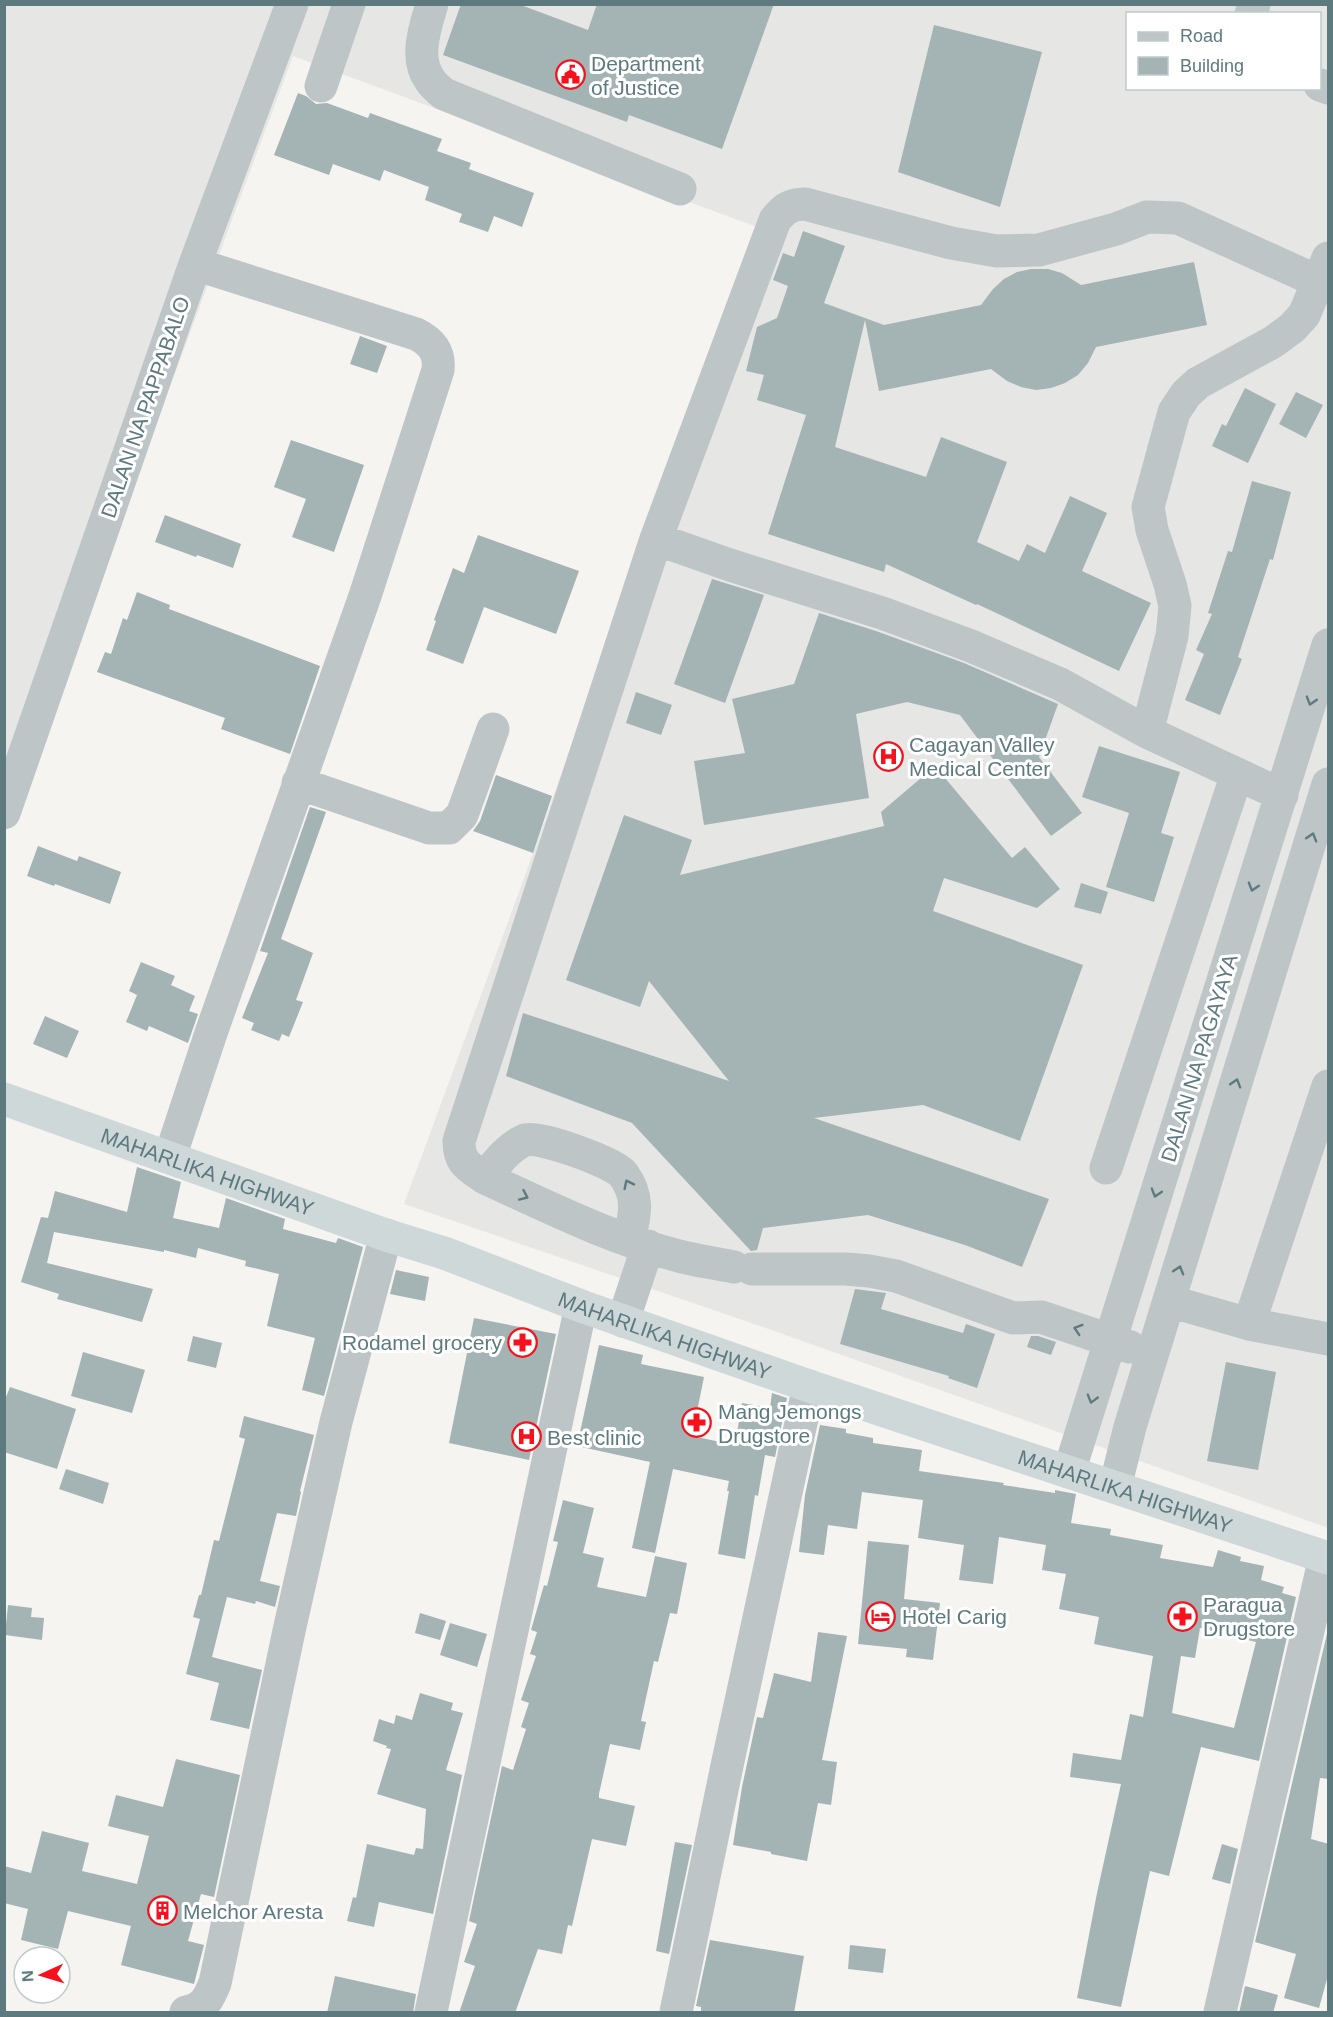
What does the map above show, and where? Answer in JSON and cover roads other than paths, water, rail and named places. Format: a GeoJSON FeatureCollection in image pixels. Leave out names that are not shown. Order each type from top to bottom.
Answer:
{"type":"FeatureCollection","features":[{"type":"Feature","properties":{"kind":"highway","name":"MAHARLIKA HIGHWAY"},"geometry":{"type":"LineString","coordinates":[[4,1099],[386,1235],[444,1253],[581,1306],[809,1386],[1327,1557]]}},
{"type":"Feature","properties":{"kind":"street","name":"DALAN NA PAPPABALO"},"geometry":{"type":"LineString","coordinates":[[4,813],[195,264],[292,4]]}},
{"type":"Feature","properties":{"kind":"street"},"geometry":{"type":"LineString","coordinates":[[321,86],[349,4]]}},
{"type":"Feature","properties":{"kind":"street"},"geometry":{"type":"LineString","coordinates":[[432,4],[422,39],[422,64],[430,80],[444,94],[681,189]]}},
{"type":"Feature","properties":{"kind":"street"},"geometry":{"type":"LineString","coordinates":[[1147,732],[1172,636],[1175,606],[1152,530],[1148,507],[1174,412],[1186,394],[1198,383],[1273,342],[1292,328],[1304,315],[1325,275],[1178,218],[1147,217],[1116,229],[1039,250],[997,250],[951,243],[805,204],[794,204],[786,208],[775,220],[656,538],[459,1141],[459,1152],[464,1163],[485,1178],[555,1210],[679,1256],[742,1268],[869,1271],[896,1276],[1013,1318],[1041,1317],[1107,1350],[1150,1364]]}},
{"type":"Feature","properties":{"kind":"street"},"geometry":{"type":"LineString","coordinates":[[170,1157],[298,783],[369,585],[438,370],[439,359],[435,348],[426,339],[416,334],[195,264]]}},
{"type":"Feature","properties":{"kind":"street"},"geometry":{"type":"LineString","coordinates":[[656,538],[730,565],[882,613],[972,646],[1060,684],[1147,732],[1282,795]]}},
{"type":"Feature","properties":{"kind":"street","name":"DALAN NA PAGAYAYA"},"geometry":{"type":"LineString","coordinates":[[1069,1472],[1328,651]]}},
{"type":"Feature","properties":{"kind":"street"},"geometry":{"type":"LineString","coordinates":[[298,783],[429,828],[449,828],[462,815],[493,729]]}},
{"type":"Feature","properties":{"kind":"street"},"geometry":{"type":"LineString","coordinates":[[1106,1168],[1237,774]]}},
{"type":"Feature","properties":{"kind":"street","name":"DALAN NA PAGAYAYA"},"geometry":{"type":"LineString","coordinates":[[1115,1487],[1130,1427],[1329,784]]}},
{"type":"Feature","properties":{"kind":"street"},"geometry":{"type":"LineString","coordinates":[[1249,1324],[1329,1086]]}},
{"type":"Feature","properties":{"kind":"street"},"geometry":{"type":"LineString","coordinates":[[485,1178],[506,1152],[526,1140],[540,1139],[571,1149],[622,1171],[633,1191],[639,1243],[623,1321]]}},
{"type":"Feature","properties":{"kind":"street"},"geometry":{"type":"LineString","coordinates":[[186,2013],[208,2001],[215,1983],[287,1640],[334,1434],[386,1235]]}},
{"type":"Feature","properties":{"kind":"street"},"geometry":{"type":"LineString","coordinates":[[1169,1301],[1249,1324],[1329,1339]]}},
{"type":"Feature","properties":{"kind":"street"},"geometry":{"type":"LineString","coordinates":[[431,2013],[581,1306]]}},
{"type":"Feature","properties":{"kind":"street"},"geometry":{"type":"LineString","coordinates":[[676,2013],[809,1386]]}},
{"type":"Feature","properties":{"kind":"street"},"geometry":{"type":"LineString","coordinates":[[1220,2013],[1327,1557]]}},
{"type":"Feature","properties":{"kind":"place","name":"Department of Justice"},"geometry":{"type":"Point","coordinates":[570,75]}},
{"type":"Feature","properties":{"kind":"place","name":"Cagayan Valley Medical Center"},"geometry":{"type":"Point","coordinates":[888,756]}},
{"type":"Feature","properties":{"kind":"place","name":"Rodamel grocery"},"geometry":{"type":"Point","coordinates":[523,1342]}},
{"type":"Feature","properties":{"kind":"place","name":"Mang Jemongs Drugstore"},"geometry":{"type":"Point","coordinates":[697,1423]}},
{"type":"Feature","properties":{"kind":"place","name":"Best clinic"},"geometry":{"type":"Point","coordinates":[526,1437]}},
{"type":"Feature","properties":{"kind":"place","name":"Hotel Carig"},"geometry":{"type":"Point","coordinates":[881,1616]}},
{"type":"Feature","properties":{"kind":"place","name":"Paragua Drugstore"},"geometry":{"type":"Point","coordinates":[1182,1616]}},
{"type":"Feature","properties":{"kind":"place","name":"Melchor Aresta"},"geometry":{"type":"Point","coordinates":[162,1911]}}]}
